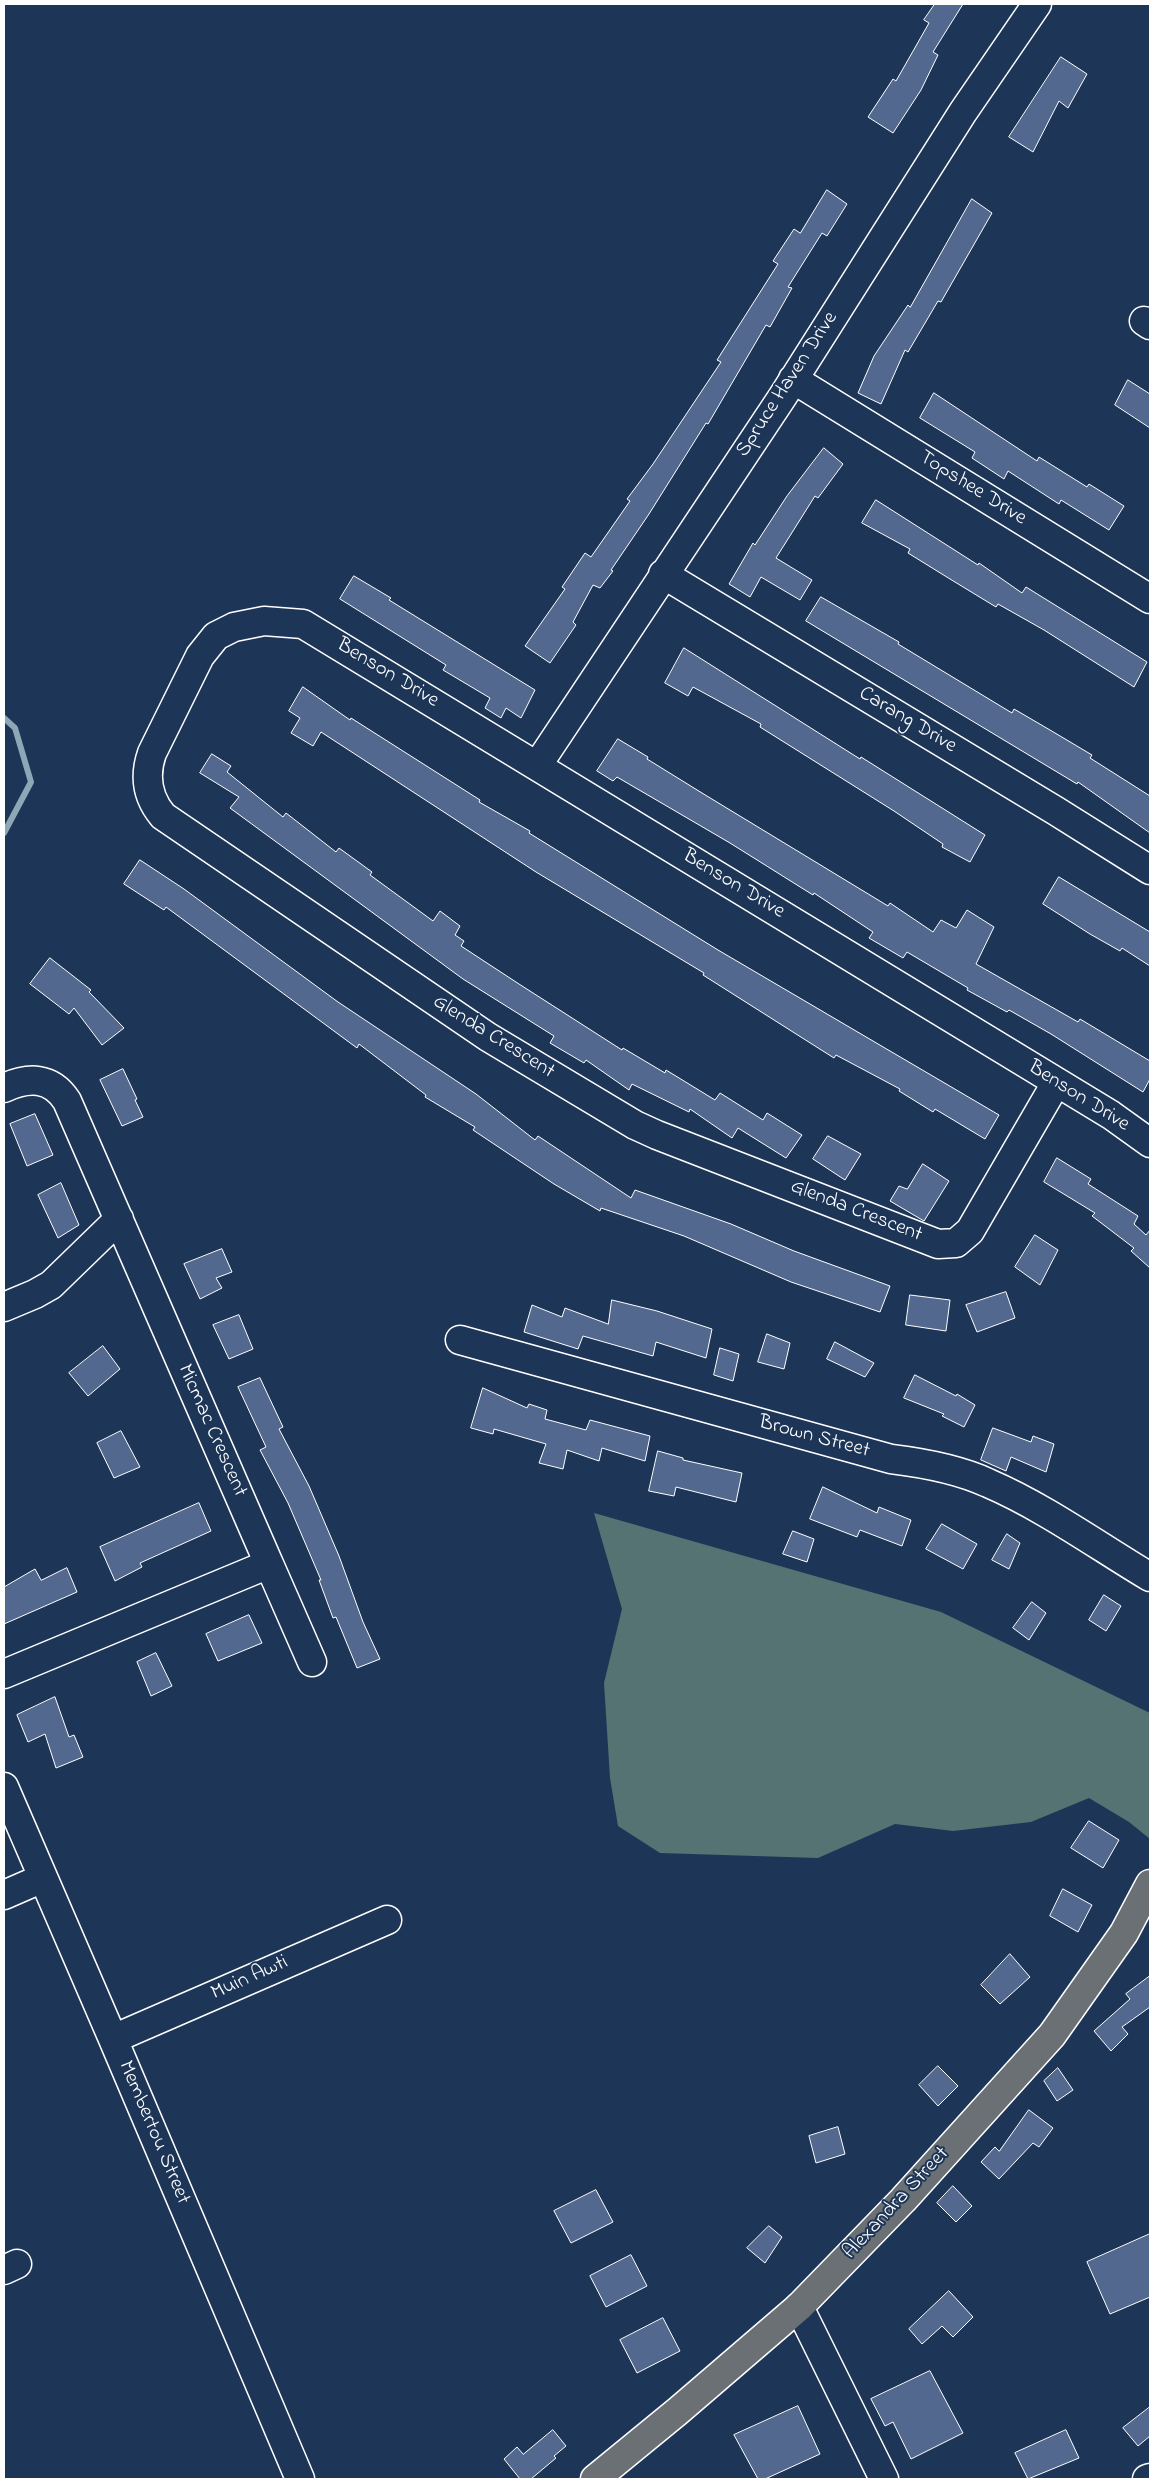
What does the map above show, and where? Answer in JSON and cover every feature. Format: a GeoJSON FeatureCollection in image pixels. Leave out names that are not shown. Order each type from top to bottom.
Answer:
{"type":"FeatureCollection","features":[{"type":"Feature","properties":{"kind":"main road","name":"Alexandra Street"},"geometry":{"type":"LineString","coordinates":[[595,2479],[678,2411],[799,2307],[903,2200],[1052,2035],[1124,1933],[1150,1884]]}},
{"type":"Feature","properties":{"kind":"street","name":"Spruce Haven Drive"},"geometry":{"type":"LineString","coordinates":[[537,766],[794,379],[963,112],[1037,4]]}},
{"type":"Feature","properties":{"kind":"street","name":"Topshee Drive"},"geometry":{"type":"LineString","coordinates":[[794,379],[1150,599]]}},
{"type":"Feature","properties":{"kind":"street","name":"Carang Drive"},"geometry":{"type":"LineString","coordinates":[[663,574],[1056,811],[1150,870]]}},
{"type":"Feature","properties":{"kind":"street","name":"Glenda Crescent"},"geometry":{"type":"LineString","coordinates":[[314,630],[303,624],[289,621],[264,621],[234,627],[212,640],[200,656],[152,753],[147,779],[153,803],[169,821],[506,1048],[635,1125],[944,1245],[956,1243],[970,1231],[1056,1082]]}},
{"type":"Feature","properties":{"kind":"street","name":"Benson Drive"},"geometry":{"type":"LineString","coordinates":[[314,630],[1111,1115],[1150,1143]]}},
{"type":"Feature","properties":{"kind":"street","name":"Micmac Crescent"},"geometry":{"type":"LineString","coordinates":[[4,1088],[20,1081],[38,1080],[48,1083],[62,1093],[67,1101],[312,1662]]}},
{"type":"Feature","properties":{"kind":"street"},"geometry":{"type":"LineString","coordinates":[[4,1307],[51,1285],[119,1219]]}},
{"type":"Feature","properties":{"kind":"street","name":"Brown Street"},"geometry":{"type":"LineString","coordinates":[[460,1340],[891,1459],[917,1462],[966,1474],[988,1483],[1031,1506],[1150,1577]]}},
{"type":"Feature","properties":{"kind":"street"},"geometry":{"type":"LineString","coordinates":[[4,1674],[269,1564]]}},
{"type":"Feature","properties":{"kind":"street","name":"Membertou Street"},"geometry":{"type":"LineString","coordinates":[[4,1787],[300,2479]]}},
{"type":"Feature","properties":{"kind":"street"},"geometry":{"type":"LineString","coordinates":[[4,1895],[43,1878]]}},
{"type":"Feature","properties":{"kind":"street","name":"Muin Awti"},"geometry":{"type":"LineString","coordinates":[[113,2039],[387,1920]]}},
{"type":"Feature","properties":{"kind":"street"},"geometry":{"type":"LineString","coordinates":[[799,2307],[884,2479]]}},
{"type":"Feature","properties":{"kind":"green space"},"geometry":{"type":"Polygon","coordinates":[[[594,1513],[941,1612],[1150,1713],[1150,1839],[1129,1822],[1089,1798],[1031,1822],[953,1831],[895,1824],[818,1858],[660,1853],[618,1826],[610,1778],[604,1683],[622,1609],[594,1513]]]}},
{"type":"Feature","properties":{"kind":"building"},"geometry":{"type":"Polygon","coordinates":[[[935,4],[963,4],[933,52],[938,55],[921,90],[893,133],[868,117],[893,79],[896,81],[929,23],[924,20],[935,4]]]}},
{"type":"Feature","properties":{"kind":"building"},"geometry":{"type":"Polygon","coordinates":[[[1061,57],[1087,74],[1068,108],[1059,101],[1033,152],[1009,137],[1061,57]]]}},
{"type":"Feature","properties":{"kind":"building"},"geometry":{"type":"Polygon","coordinates":[[[827,190],[847,204],[827,236],[822,233],[788,287],[792,288],[770,327],[766,325],[708,424],[706,423],[649,514],[611,570],[613,571],[600,588],[593,585],[573,622],[576,625],[550,663],[525,646],[565,589],[562,587],[585,553],[591,557],[630,501],[627,499],[653,464],[721,362],[717,360],[778,264],[773,261],[794,229],[800,233],[827,190]]]}},
{"type":"Feature","properties":{"kind":"building"},"geometry":{"type":"Polygon","coordinates":[[[972,199],[992,213],[941,302],[938,301],[908,352],[905,350],[881,404],[858,393],[874,356],[908,305],[910,307],[972,199]]]}},
{"type":"Feature","properties":{"kind":"building"},"geometry":{"type":"Polygon","coordinates":[[[1128,380],[1150,394],[1150,428],[1115,405],[1128,380]]]}},
{"type":"Feature","properties":{"kind":"building"},"geometry":{"type":"Polygon","coordinates":[[[934,393],[1037,461],[1039,457],[1087,487],[1089,484],[1124,506],[1109,530],[1061,500],[1059,504],[1008,471],[1004,479],[972,458],[975,452],[920,418],[934,393]]]}},
{"type":"Feature","properties":{"kind":"building"},"geometry":{"type":"Polygon","coordinates":[[[824,448],[843,464],[818,498],[815,496],[776,558],[812,580],[800,600],[761,577],[750,597],[729,584],[753,543],[755,545],[787,496],[824,448]]]}},
{"type":"Feature","properties":{"kind":"building"},"geometry":{"type":"Polygon","coordinates":[[[876,500],[978,565],[979,563],[1022,593],[1026,587],[1147,662],[1134,687],[1044,630],[998,604],[996,607],[908,553],[910,549],[862,523],[876,500]]]}},
{"type":"Feature","properties":{"kind":"building"},"geometry":{"type":"Polygon","coordinates":[[[354,576],[391,598],[389,600],[535,690],[521,718],[506,708],[501,718],[485,708],[490,698],[443,670],[446,665],[340,599],[354,576]]]}},
{"type":"Feature","properties":{"kind":"building"},"geometry":{"type":"Polygon","coordinates":[[[821,597],[899,642],[898,644],[1012,713],[1014,709],[1092,755],[1090,758],[1150,796],[1150,833],[1078,782],[1077,784],[806,621],[821,597]]]}},
{"type":"Feature","properties":{"kind":"building"},"geometry":{"type":"Polygon","coordinates":[[[684,648],[985,835],[970,862],[942,847],[943,844],[894,811],[760,727],[761,724],[693,687],[688,696],[665,683],[684,648]]]}},
{"type":"Feature","properties":{"kind":"building"},"geometry":{"type":"Polygon","coordinates":[[[303,687],[350,720],[351,718],[480,800],[479,802],[530,831],[529,833],[718,950],[999,1115],[985,1139],[935,1109],[933,1112],[899,1091],[900,1089],[836,1055],[834,1058],[703,975],[704,973],[536,872],[321,732],[313,746],[291,733],[300,718],[289,711],[303,687]]]}},
{"type":"Feature","properties":{"kind":"building"},"geometry":{"type":"Polygon","coordinates":[[[618,739],[648,757],[647,759],[888,906],[890,903],[933,932],[941,920],[956,928],[967,910],[994,927],[976,964],[1078,1022],[1080,1019],[1150,1061],[1150,1079],[1143,1092],[1051,1034],[1009,1010],[1007,1012],[967,990],[968,988],[907,952],[903,958],[869,938],[873,932],[814,893],[813,895],[730,843],[617,777],[613,781],[597,771],[618,739]]]}},
{"type":"Feature","properties":{"kind":"building"},"geometry":{"type":"Polygon","coordinates":[[[212,754],[231,766],[227,772],[283,817],[286,813],[336,852],[339,848],[372,872],[370,875],[433,921],[440,911],[460,926],[455,935],[464,941],[461,946],[519,984],[622,1050],[623,1048],[665,1073],[666,1070],[715,1100],[720,1093],[763,1120],[767,1113],[802,1135],[786,1158],[738,1128],[732,1138],[690,1109],[689,1112],[632,1084],[629,1090],[586,1060],[584,1063],[550,1043],[554,1036],[463,979],[230,808],[239,797],[200,773],[212,754]]]}},
{"type":"Feature","properties":{"kind":"building"},"geometry":{"type":"Polygon","coordinates":[[[140,860],[184,889],[338,1002],[476,1094],[535,1140],[538,1136],[631,1198],[635,1190],[731,1224],[794,1251],[890,1286],[880,1312],[791,1282],[684,1236],[601,1208],[600,1211],[554,1184],[473,1130],[475,1127],[425,1097],[426,1095],[359,1044],[357,1048],[166,907],[164,910],[124,884],[140,860]]]}},
{"type":"Feature","properties":{"kind":"building"},"geometry":{"type":"Polygon","coordinates":[[[1059,877],[1150,932],[1150,966],[1122,948],[1120,951],[1090,934],[1043,904],[1059,877]]]}},
{"type":"Feature","properties":{"kind":"building"},"geometry":{"type":"Polygon","coordinates":[[[50,958],[91,990],[89,992],[124,1028],[102,1045],[74,1008],[69,1014],[30,984],[50,958]]]}},
{"type":"Feature","properties":{"kind":"building"},"geometry":{"type":"Polygon","coordinates":[[[123,1069],[143,1117],[122,1126],[100,1080],[123,1069]]]}},
{"type":"Feature","properties":{"kind":"building"},"geometry":{"type":"Polygon","coordinates":[[[35,1114],[53,1155],[27,1166],[10,1124],[35,1114]]]}},
{"type":"Feature","properties":{"kind":"building"},"geometry":{"type":"Polygon","coordinates":[[[828,1136],[861,1154],[845,1180],[813,1159],[828,1136]]]}},
{"type":"Feature","properties":{"kind":"building"},"geometry":{"type":"Polygon","coordinates":[[[1057,1158],[1091,1179],[1088,1184],[1138,1216],[1134,1224],[1146,1235],[1150,1230],[1150,1268],[1131,1251],[1134,1248],[1092,1216],[1095,1213],[1044,1182],[1057,1158]]]}},
{"type":"Feature","properties":{"kind":"building"},"geometry":{"type":"Polygon","coordinates":[[[923,1164],[949,1181],[924,1221],[890,1201],[899,1186],[907,1189],[923,1164]]]}},
{"type":"Feature","properties":{"kind":"building"},"geometry":{"type":"Polygon","coordinates":[[[61,1183],[79,1225],[58,1238],[38,1195],[61,1183]]]}},
{"type":"Feature","properties":{"kind":"building"},"geometry":{"type":"Polygon","coordinates":[[[1035,1235],[1058,1250],[1040,1285],[1015,1267],[1035,1235]]]}},
{"type":"Feature","properties":{"kind":"building"},"geometry":{"type":"Polygon","coordinates":[[[222,1249],[232,1272],[216,1278],[222,1288],[200,1299],[184,1264],[222,1249]]]}},
{"type":"Feature","properties":{"kind":"building"},"geometry":{"type":"Polygon","coordinates":[[[1006,1292],[1015,1318],[977,1332],[966,1305],[1006,1292]]]}},
{"type":"Feature","properties":{"kind":"building"},"geometry":{"type":"Polygon","coordinates":[[[910,1295],[950,1300],[946,1331],[906,1325],[910,1295]]]}},
{"type":"Feature","properties":{"kind":"building"},"geometry":{"type":"Polygon","coordinates":[[[612,1300],[657,1311],[712,1329],[706,1358],[656,1342],[653,1356],[583,1336],[578,1349],[524,1332],[532,1305],[562,1317],[565,1308],[608,1324],[612,1300]]]}},
{"type":"Feature","properties":{"kind":"building"},"geometry":{"type":"Polygon","coordinates":[[[239,1315],[253,1349],[229,1359],[213,1325],[239,1315]]]}},
{"type":"Feature","properties":{"kind":"building"},"geometry":{"type":"Polygon","coordinates":[[[767,1334],[790,1343],[784,1369],[758,1362],[767,1334]]]}},
{"type":"Feature","properties":{"kind":"building"},"geometry":{"type":"Polygon","coordinates":[[[835,1342],[874,1363],[865,1377],[827,1359],[835,1342]]]}},
{"type":"Feature","properties":{"kind":"building"},"geometry":{"type":"Polygon","coordinates":[[[103,1346],[120,1369],[88,1396],[69,1373],[103,1346]]]}},
{"type":"Feature","properties":{"kind":"building"},"geometry":{"type":"Polygon","coordinates":[[[720,1348],[739,1354],[733,1381],[714,1375],[720,1348]]]}},
{"type":"Feature","properties":{"kind":"building"},"geometry":{"type":"Polygon","coordinates":[[[915,1375],[956,1396],[957,1394],[975,1405],[964,1427],[942,1416],[944,1414],[904,1398],[915,1375]]]}},
{"type":"Feature","properties":{"kind":"building"},"geometry":{"type":"Polygon","coordinates":[[[260,1378],[283,1427],[279,1429],[309,1486],[339,1556],[363,1622],[380,1659],[357,1668],[336,1617],[333,1618],[319,1580],[321,1580],[288,1503],[260,1450],[266,1447],[238,1387],[260,1378]]]}},
{"type":"Feature","properties":{"kind":"building"},"geometry":{"type":"Polygon","coordinates":[[[483,1388],[527,1408],[529,1404],[547,1410],[545,1419],[586,1430],[590,1420],[650,1436],[645,1461],[602,1448],[599,1461],[567,1450],[563,1469],[539,1463],[546,1444],[494,1429],[493,1434],[471,1428],[483,1388]]]}},
{"type":"Feature","properties":{"kind":"building"},"geometry":{"type":"Polygon","coordinates":[[[993,1428],[1031,1442],[1033,1436],[1054,1444],[1046,1472],[1011,1457],[1006,1471],[981,1460],[993,1428]]]}},
{"type":"Feature","properties":{"kind":"building"},"geometry":{"type":"Polygon","coordinates":[[[121,1431],[140,1467],[114,1478],[97,1443],[121,1431]]]}},
{"type":"Feature","properties":{"kind":"building"},"geometry":{"type":"Polygon","coordinates":[[[658,1451],[683,1458],[683,1460],[742,1473],[736,1502],[676,1487],[674,1496],[649,1491],[658,1451]]]}},
{"type":"Feature","properties":{"kind":"building"},"geometry":{"type":"Polygon","coordinates":[[[823,1487],[877,1513],[879,1507],[911,1520],[902,1546],[860,1530],[857,1537],[810,1519],[823,1487]]]}},
{"type":"Feature","properties":{"kind":"building"},"geometry":{"type":"Polygon","coordinates":[[[199,1503],[211,1531],[140,1563],[142,1567],[115,1581],[100,1547],[199,1503]]]}},
{"type":"Feature","properties":{"kind":"building"},"geometry":{"type":"Polygon","coordinates":[[[942,1524],[977,1544],[963,1569],[926,1549],[942,1524]]]}},
{"type":"Feature","properties":{"kind":"building"},"geometry":{"type":"Polygon","coordinates":[[[793,1531],[814,1539],[807,1562],[783,1554],[793,1531]]]}},
{"type":"Feature","properties":{"kind":"building"},"geometry":{"type":"Polygon","coordinates":[[[1007,1534],[1020,1543],[1009,1569],[992,1560],[1007,1534]]]}},
{"type":"Feature","properties":{"kind":"building"},"geometry":{"type":"Polygon","coordinates":[[[67,1568],[77,1592],[4,1624],[4,1587],[35,1569],[41,1580],[67,1568]]]}},
{"type":"Feature","properties":{"kind":"building"},"geometry":{"type":"Polygon","coordinates":[[[1104,1595],[1121,1606],[1106,1631],[1089,1620],[1104,1595]]]}},
{"type":"Feature","properties":{"kind":"building"},"geometry":{"type":"Polygon","coordinates":[[[1032,1602],[1046,1613],[1029,1640],[1013,1628],[1032,1602]]]}},
{"type":"Feature","properties":{"kind":"building"},"geometry":{"type":"Polygon","coordinates":[[[249,1615],[262,1643],[218,1661],[206,1634],[249,1615]]]}},
{"type":"Feature","properties":{"kind":"building"},"geometry":{"type":"Polygon","coordinates":[[[156,1653],[172,1686],[151,1696],[137,1662],[156,1653]]]}},
{"type":"Feature","properties":{"kind":"building"},"geometry":{"type":"Polygon","coordinates":[[[55,1697],[69,1737],[74,1735],[83,1757],[56,1768],[45,1734],[28,1742],[17,1715],[55,1697]]]}},
{"type":"Feature","properties":{"kind":"building"},"geometry":{"type":"Polygon","coordinates":[[[1089,1821],[1119,1840],[1103,1868],[1071,1848],[1089,1821]]]}},
{"type":"Feature","properties":{"kind":"building"},"geometry":{"type":"Polygon","coordinates":[[[1063,1889],[1092,1905],[1078,1932],[1050,1916],[1063,1889]]]}},
{"type":"Feature","properties":{"kind":"building"},"geometry":{"type":"Polygon","coordinates":[[[1010,1954],[1030,1977],[1000,2004],[981,1985],[1010,1954]]]}},
{"type":"Feature","properties":{"kind":"building"},"geometry":{"type":"Polygon","coordinates":[[[1150,1976],[1150,2007],[1122,2027],[1128,2034],[1111,2051],[1094,2031],[1130,1999],[1126,1994],[1150,1976]]]}},
{"type":"Feature","properties":{"kind":"building"},"geometry":{"type":"Polygon","coordinates":[[[938,2066],[958,2086],[938,2106],[919,2085],[938,2066]]]}},
{"type":"Feature","properties":{"kind":"building"},"geometry":{"type":"Polygon","coordinates":[[[1058,2068],[1073,2090],[1057,2101],[1044,2081],[1058,2068]]]}},
{"type":"Feature","properties":{"kind":"building"},"geometry":{"type":"Polygon","coordinates":[[[1029,2110],[1053,2128],[1039,2147],[1033,2143],[999,2179],[981,2162],[995,2147],[999,2151],[1029,2110]]]}},
{"type":"Feature","properties":{"kind":"building"},"geometry":{"type":"Polygon","coordinates":[[[838,2127],[845,2154],[816,2163],[809,2136],[838,2127]]]}},
{"type":"Feature","properties":{"kind":"building"},"geometry":{"type":"Polygon","coordinates":[[[953,2186],[972,2206],[956,2222],[937,2203],[953,2186]]]}},
{"type":"Feature","properties":{"kind":"building"},"geometry":{"type":"Polygon","coordinates":[[[596,2190],[613,2222],[571,2243],[554,2211],[596,2190]]]}},
{"type":"Feature","properties":{"kind":"building"},"geometry":{"type":"Polygon","coordinates":[[[769,2226],[782,2237],[765,2263],[747,2248],[769,2226]]]}},
{"type":"Feature","properties":{"kind":"building"},"geometry":{"type":"Polygon","coordinates":[[[1150,2234],[1150,2297],[1110,2314],[1087,2262],[1150,2234]]]}},
{"type":"Feature","properties":{"kind":"building"},"geometry":{"type":"Polygon","coordinates":[[[631,2255],[647,2286],[606,2307],[590,2276],[631,2255]]]}},
{"type":"Feature","properties":{"kind":"building"},"geometry":{"type":"Polygon","coordinates":[[[949,2291],[973,2317],[953,2337],[942,2326],[922,2344],[909,2329],[949,2291]]]}},
{"type":"Feature","properties":{"kind":"building"},"geometry":{"type":"Polygon","coordinates":[[[663,2318],[680,2351],[637,2373],[620,2340],[663,2318]]]}},
{"type":"Feature","properties":{"kind":"building"},"geometry":{"type":"Polygon","coordinates":[[[930,2371],[963,2433],[911,2459],[893,2422],[885,2426],[871,2399],[930,2371]]]}},
{"type":"Feature","properties":{"kind":"building"},"geometry":{"type":"Polygon","coordinates":[[[798,2406],[820,2454],[765,2479],[758,2479],[734,2435],[798,2406]]]}},
{"type":"Feature","properties":{"kind":"building"},"geometry":{"type":"Polygon","coordinates":[[[1150,2407],[1150,2436],[1138,2446],[1123,2428],[1150,2407]]]}},
{"type":"Feature","properties":{"kind":"building"},"geometry":{"type":"Polygon","coordinates":[[[553,2430],[566,2446],[554,2456],[556,2458],[531,2479],[520,2479],[504,2459],[517,2447],[523,2454],[553,2430]]]}},
{"type":"Feature","properties":{"kind":"building"},"geometry":{"type":"Polygon","coordinates":[[[1066,2430],[1079,2458],[1028,2479],[1015,2453],[1066,2430]]]}},
{"type":"Feature","properties":{"kind":"waterway"},"geometry":{"type":"LineString","coordinates":[[4,718],[15,728],[31,782],[4,833]]}}]}
